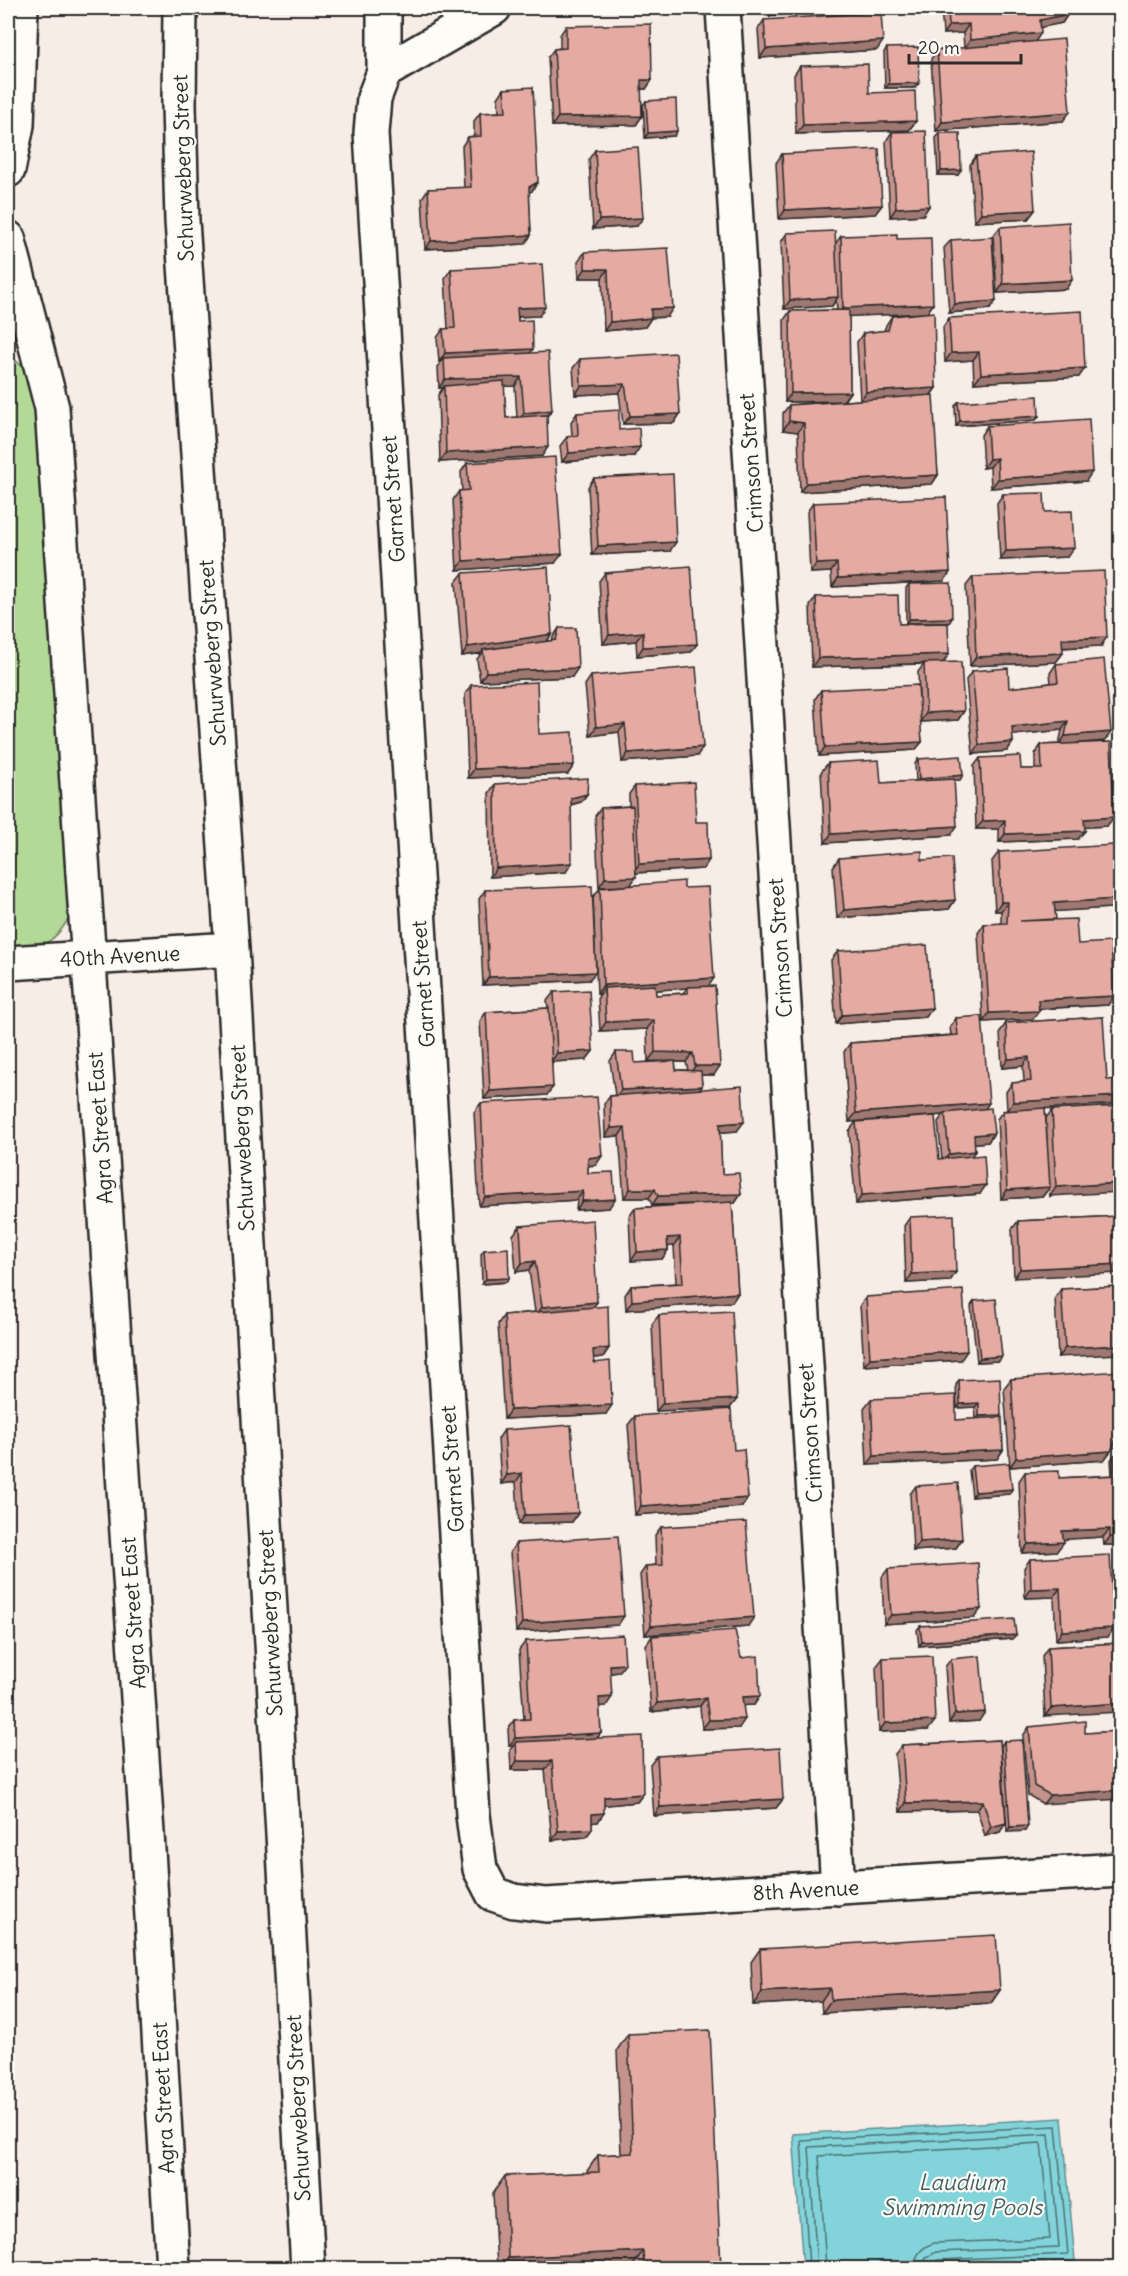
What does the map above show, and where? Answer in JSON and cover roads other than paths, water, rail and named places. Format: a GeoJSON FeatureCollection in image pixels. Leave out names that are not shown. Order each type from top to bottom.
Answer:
{"type":"FeatureCollection","features":[{"type":"Feature","properties":{"kind":"street"},"geometry":{"type":"LineString","coordinates":[[8,170],[17,125],[21,8]]}},
{"type":"Feature","properties":{"kind":"street","name":"Schurweberg Street"},"geometry":{"type":"LineString","coordinates":[[180,8],[179,105],[182,221],[232,949],[308,2268]]}},
{"type":"Feature","properties":{"kind":"street","name":"Garnet Street"},"geometry":{"type":"LineString","coordinates":[[384,8],[384,72],[374,98],[371,134],[476,1846],[480,1869],[493,1894]]}},
{"type":"Feature","properties":{"kind":"street"},"geometry":{"type":"LineString","coordinates":[[384,72],[494,8]]}},
{"type":"Feature","properties":{"kind":"street","name":"Crimson Street"},"geometry":{"type":"LineString","coordinates":[[723,8],[838,1888]]}},
{"type":"Feature","properties":{"kind":"street","name":"Agra Street East"},"geometry":{"type":"LineString","coordinates":[[8,238],[52,408],[147,1833],[173,2268]]}},
{"type":"Feature","properties":{"kind":"street","name":"40th Avenue"},"geometry":{"type":"LineString","coordinates":[[8,963],[232,949]]}},
{"type":"Feature","properties":{"kind":"street","name":"8th Avenue"},"geometry":{"type":"LineString","coordinates":[[493,1894],[514,1901],[546,1905],[1120,1870]]}},
{"type":"Feature","properties":{"kind":"water","name":"Laudium Swimming Pools"},"geometry":{"type":"Polygon","coordinates":[[[1062,2118],[1075,2261],[803,2268],[793,2134],[1062,2118]]]}}]}
